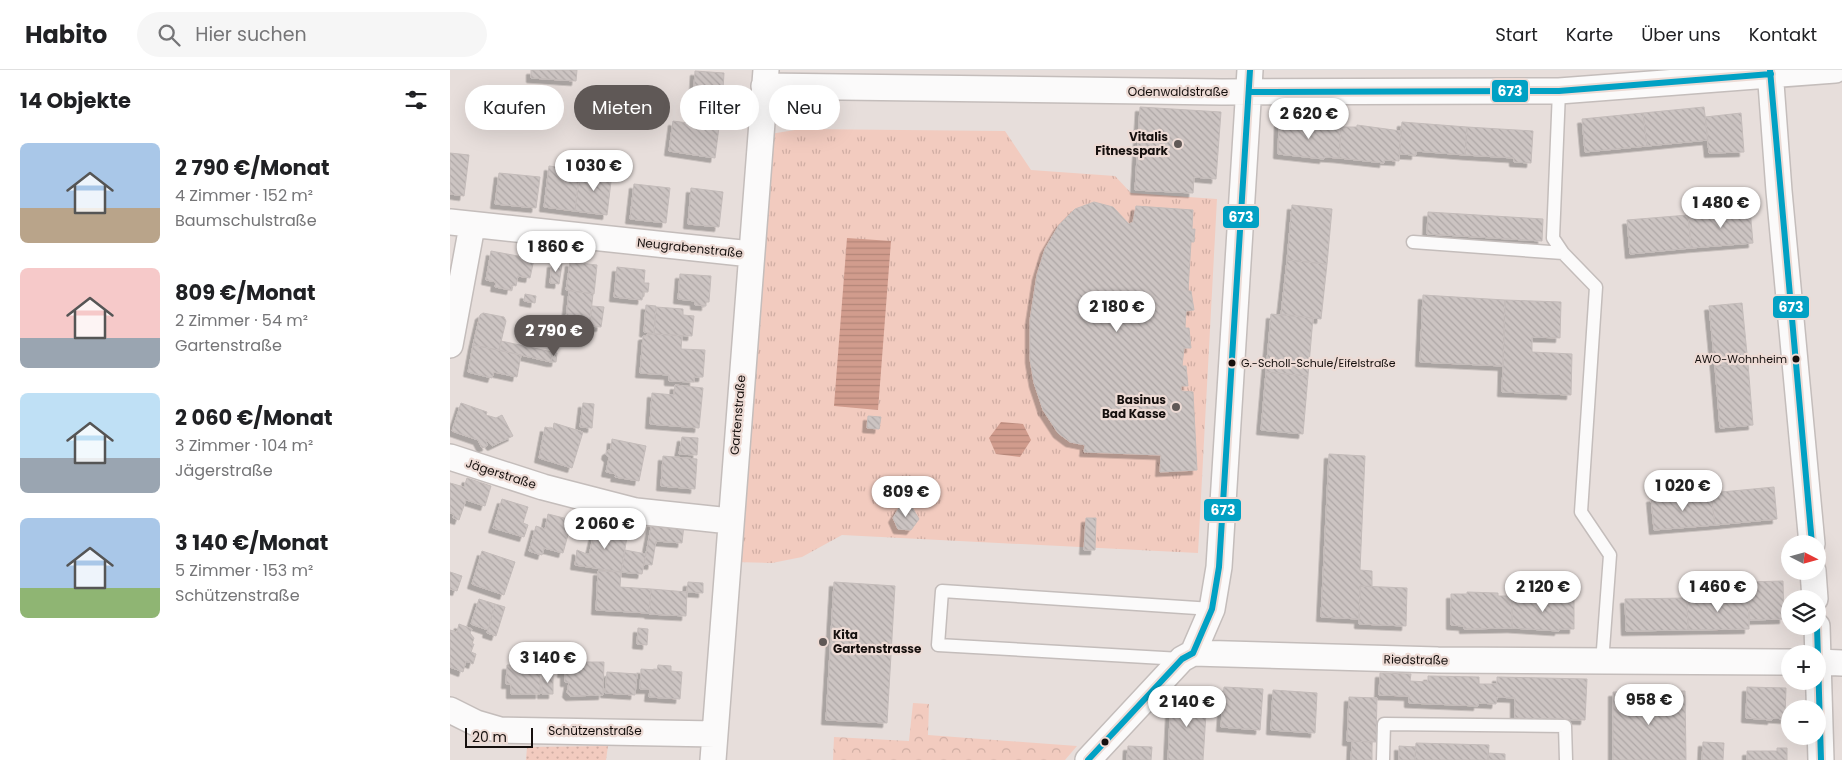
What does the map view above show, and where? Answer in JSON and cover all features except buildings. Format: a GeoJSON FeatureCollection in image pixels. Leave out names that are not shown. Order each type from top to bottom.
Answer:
{"type":"FeatureCollection","features":[{"type":"Feature","properties":{"kind":"street","name":"Odenwaldstraße"},"geometry":{"type":"LineString","coordinates":[[765,78],[1249,81],[1559,91],[1771,72],[1836,70]]}},
{"type":"Feature","properties":{"kind":"street"},"geometry":{"type":"LineString","coordinates":[[1771,72],[1779,191],[1811,535]]}},
{"type":"Feature","properties":{"kind":"street","name":"Gartenstraße"},"geometry":{"type":"LineString","coordinates":[[713,760],[765,78]]}},
{"type":"Feature","properties":{"kind":"street"},"geometry":{"type":"LineString","coordinates":[[1088,760],[1187,656],[1212,609],[1219,567],[1249,81]]}},
{"type":"Feature","properties":{"kind":"street"},"geometry":{"type":"LineString","coordinates":[[450,345],[461,224]]}},
{"type":"Feature","properties":{"kind":"street","name":"Neugrabenstraße"},"geometry":{"type":"LineString","coordinates":[[461,224],[751,254]]}},
{"type":"Feature","properties":{"kind":"street","name":"Jägerstraße"},"geometry":{"type":"LineString","coordinates":[[450,457],[544,487],[636,511],[730,522]]}},
{"type":"Feature","properties":{"kind":"street","name":"Riedstraße"},"geometry":{"type":"LineString","coordinates":[[1187,656],[1602,662],[1781,662]]}},
{"type":"Feature","properties":{"kind":"street"},"geometry":{"type":"LineString","coordinates":[[1821,760],[1825,690]]}},
{"type":"Feature","properties":{"kind":"street","name":"Schützenstraße"},"geometry":{"type":"LineString","coordinates":[[450,710],[476,723],[500,730],[715,734]]}},
{"type":"Feature","properties":{"kind":"lane"},"geometry":{"type":"LineString","coordinates":[[1559,91],[1553,238],[1564,253],[1596,287],[1590,408],[1581,512],[1610,555],[1602,662]]}},
{"type":"Feature","properties":{"kind":"lane"},"geometry":{"type":"LineString","coordinates":[[1413,242],[1564,253]]}},
{"type":"Feature","properties":{"kind":"lane"},"geometry":{"type":"LineString","coordinates":[[1187,656],[938,645],[942,591],[1212,609]]}},
{"type":"Feature","properties":{"kind":"lane"},"geometry":{"type":"LineString","coordinates":[[1383,760],[1384,724],[1565,726],[1566,760]]}},
{"type":"Feature","properties":{"kind":"green space"},"geometry":{"type":"Polygon","coordinates":[[[840,129],[1005,131],[1031,170],[1115,176],[1131,193],[1217,199],[1198,553],[842,535],[802,557],[772,563],[735,562],[770,134],[795,130],[840,129]]]}},
{"type":"Feature","properties":{"kind":"green space"},"geometry":{"type":"Polygon","coordinates":[[[913,703],[929,704],[928,735],[1077,746],[1065,760],[833,760],[834,737],[909,741],[913,703]]]}},
{"type":"Feature","properties":{"kind":"green space"},"geometry":{"type":"Polygon","coordinates":[[[608,746],[606,760],[526,760],[527,747],[608,746]]]}},
{"type":"Feature","properties":{"kind":"shaded area"},"geometry":{"type":"Polygon","coordinates":[[[847,238],[891,241],[878,410],[834,406],[847,238]]]}},
{"type":"Feature","properties":{"kind":"shaded area"},"geometry":{"type":"Polygon","coordinates":[[[1001,422],[1023,424],[1031,440],[1020,457],[996,454],[989,438],[1001,422]]]}},
{"type":"Feature","properties":{"kind":"transit line","name":"673"},"geometry":{"type":"LineString","coordinates":[[1193,653],[1212,609],[1219,567],[1250,70]]}},
{"type":"Feature","properties":{"kind":"transit line","name":"673"},"geometry":{"type":"LineString","coordinates":[[1770,70],[1811,535]]}},
{"type":"Feature","properties":{"kind":"transit line","name":"673"},"geometry":{"type":"LineString","coordinates":[[1249,92],[1559,91],[1771,74]]}},
{"type":"Feature","properties":{"kind":"transit line","name":"673"},"geometry":{"type":"LineString","coordinates":[[1817,635],[1821,760]]}},
{"type":"Feature","properties":{"kind":"transit line","name":"673"},"geometry":{"type":"LineString","coordinates":[[1088,760],[1182,659],[1193,653]]}},
{"type":"Feature","properties":{"kind":"place","name":"Vitalis Fitnesspark"},"geometry":{"type":"Point","coordinates":[1178,144]}},
{"type":"Feature","properties":{"kind":"place","name":"AWO-Wohnheim"},"geometry":{"type":"Point","coordinates":[1796,359]}},
{"type":"Feature","properties":{"kind":"place","name":"G.-Scholl-Schule/Eifelstraße"},"geometry":{"type":"Point","coordinates":[1232,363]}},
{"type":"Feature","properties":{"kind":"place","name":"Basinus Bad Kasse"},"geometry":{"type":"Point","coordinates":[1176,407]}},
{"type":"Feature","properties":{"kind":"place","name":"Kita Gartenstrasse"},"geometry":{"type":"Point","coordinates":[823,642]}}]}
